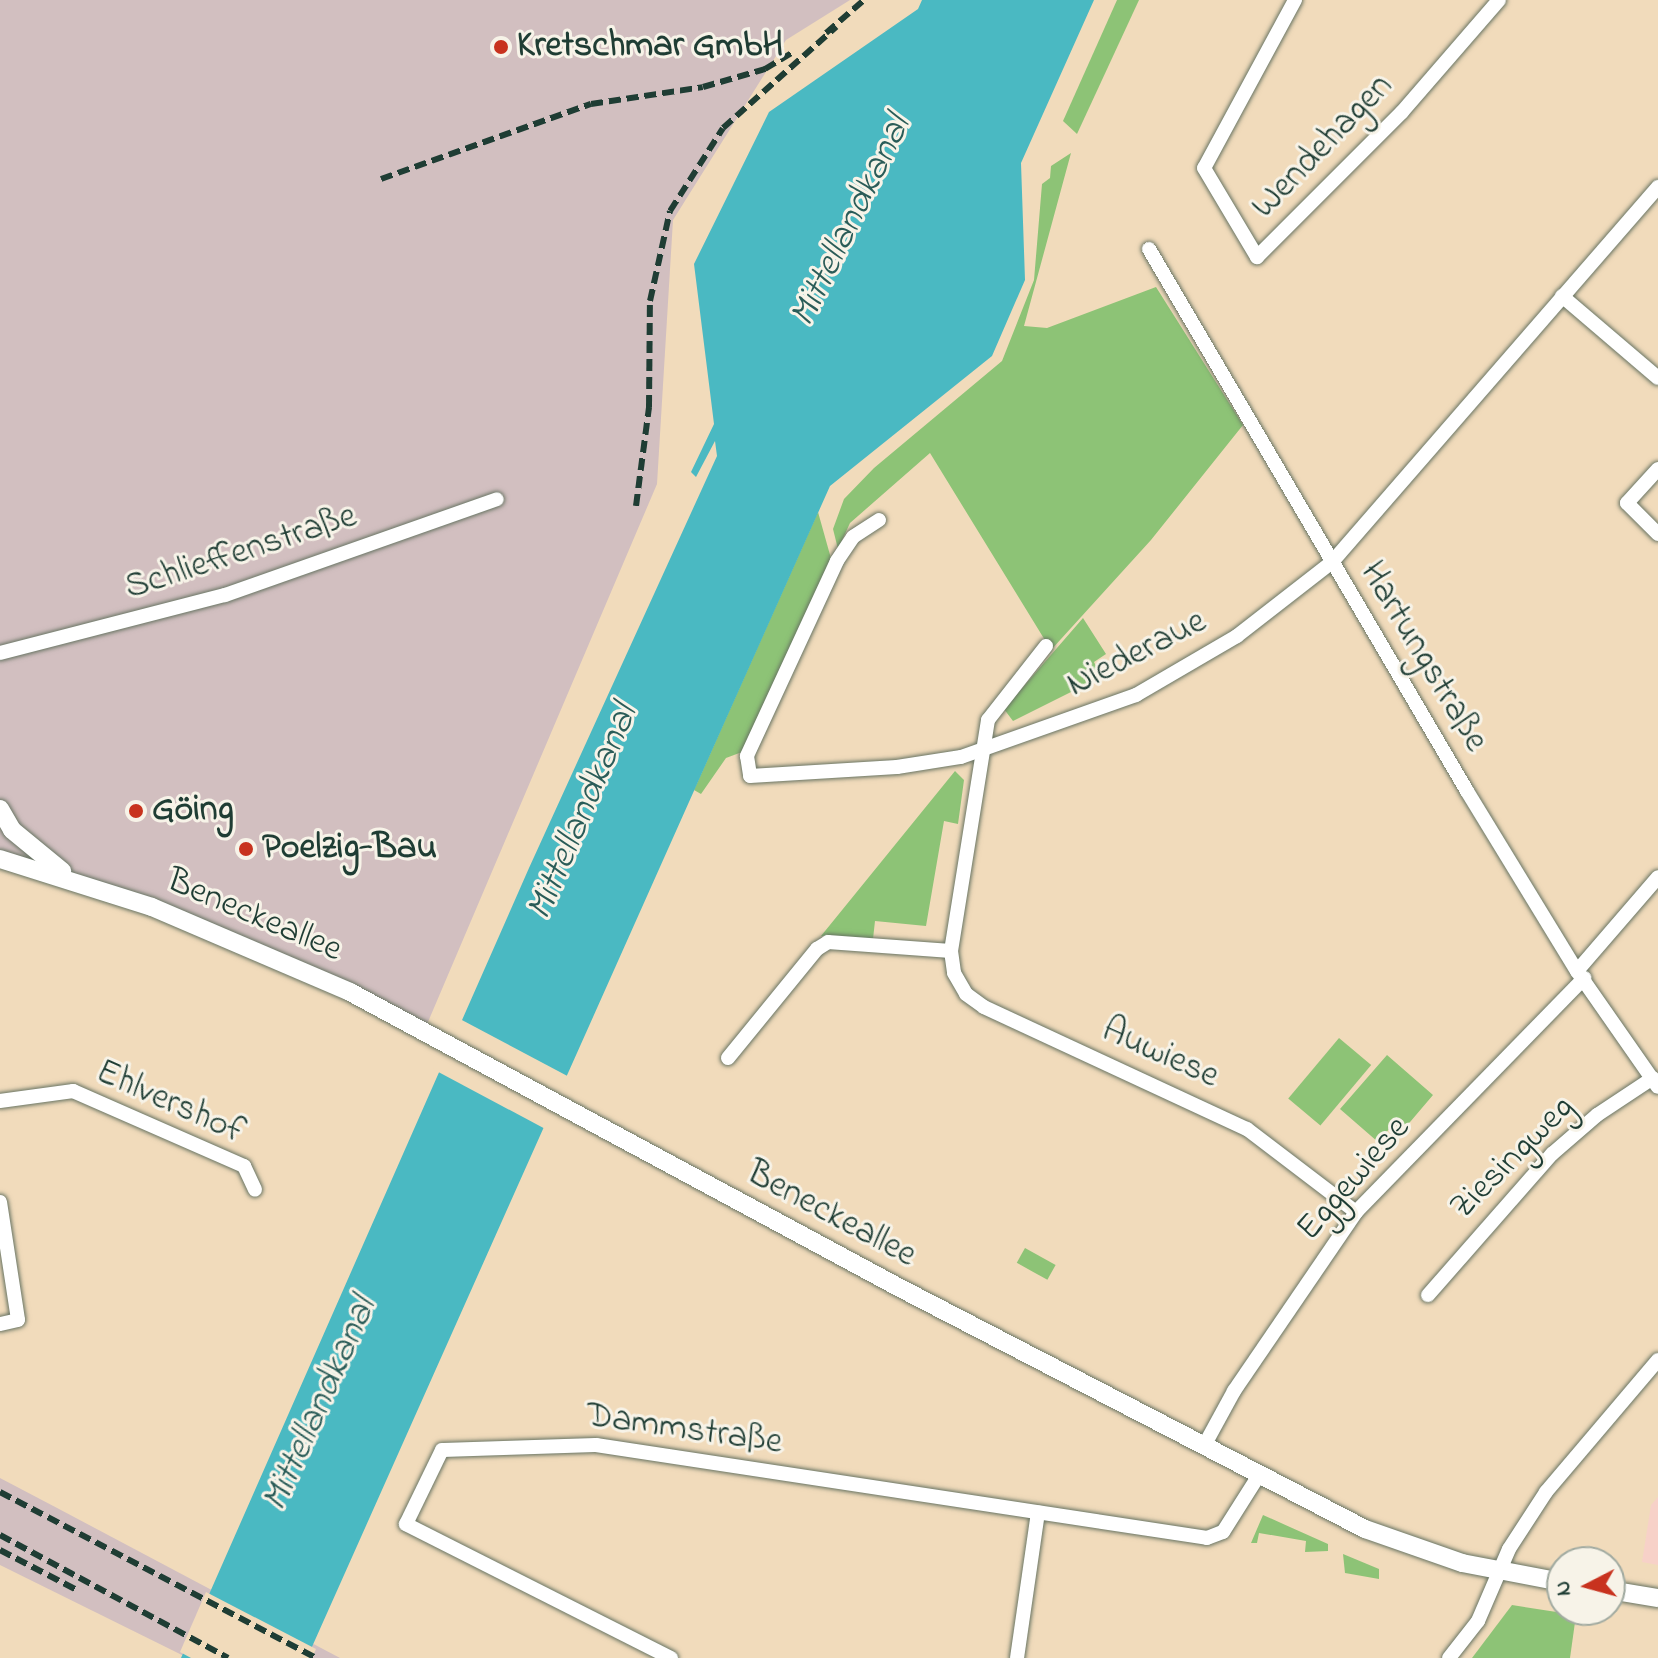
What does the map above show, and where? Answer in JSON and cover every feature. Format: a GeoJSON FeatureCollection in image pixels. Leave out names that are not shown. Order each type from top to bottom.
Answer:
{"type":"FeatureCollection","features":[{"type":"Feature","properties":{"kind":"street","name":"Wendehagen"},"geometry":{"type":"LineString","coordinates":[[1295,0],[1204,168],[1257,257],[1402,112],[1499,0]]}},
{"type":"Feature","properties":{"kind":"street","name":"Niederaue"},"geometry":{"type":"LineString","coordinates":[[879,520],[853,537],[837,561],[751,747],[746,770],[757,778],[897,767],[983,750],[1074,721],[1184,671],[1332,562],[1658,187]]}},
{"type":"Feature","properties":{"kind":"street","name":"Hartungstraße"},"geometry":{"type":"LineString","coordinates":[[1149,249],[1332,562],[1581,974],[1655,1082]]}},
{"type":"Feature","properties":{"kind":"street"},"geometry":{"type":"LineString","coordinates":[[1562,296],[1658,378]]}},
{"type":"Feature","properties":{"kind":"street"},"geometry":{"type":"LineString","coordinates":[[1658,469],[1627,503],[1658,534]]}},
{"type":"Feature","properties":{"kind":"street","name":"Schlieffenstraße"},"geometry":{"type":"LineString","coordinates":[[0,653],[225,595],[497,499]]}},
{"type":"Feature","properties":{"kind":"street","name":"Auwiese"},"geometry":{"type":"LineString","coordinates":[[1046,646],[988,720],[951,951],[960,984],[984,1007],[1247,1129],[1356,1212]]}},
{"type":"Feature","properties":{"kind":"street","name":"Beneckeallee"},"geometry":{"type":"LineString","coordinates":[[0,809],[31,848],[78,881]]}},
{"type":"Feature","properties":{"kind":"street","name":"Beneckeallee"},"geometry":{"type":"LineString","coordinates":[[0,859],[78,881],[152,907],[423,1028],[582,1117],[1259,1475],[1377,1534],[1499,1572],[1546,1579]]}},
{"type":"Feature","properties":{"kind":"street","name":"Eggewiese"},"geometry":{"type":"LineString","coordinates":[[1204,1446],[1234,1391],[1356,1212],[1581,974],[1658,877]]}},
{"type":"Feature","properties":{"kind":"street"},"geometry":{"type":"LineString","coordinates":[[728,1058],[817,949],[828,942],[951,951]]}},
{"type":"Feature","properties":{"kind":"street","name":"Ziesingweg"},"geometry":{"type":"LineString","coordinates":[[1428,1295],[1552,1154],[1597,1115],[1655,1082]]}},
{"type":"Feature","properties":{"kind":"street","name":"Ehlvershof"},"geometry":{"type":"LineString","coordinates":[[0,1101],[73,1091],[244,1166],[255,1190]]}},
{"type":"Feature","properties":{"kind":"street"},"geometry":{"type":"LineString","coordinates":[[0,1202],[18,1320],[0,1324]]}},
{"type":"Feature","properties":{"kind":"street"},"geometry":{"type":"LineString","coordinates":[[1449,1658],[1478,1621],[1499,1572],[1546,1492],[1658,1360]]}},
{"type":"Feature","properties":{"kind":"street","name":"Dammstraße"},"geometry":{"type":"LineString","coordinates":[[671,1658],[406,1524],[442,1450],[596,1445],[1207,1538],[1223,1532],[1259,1475]]}},
{"type":"Feature","properties":{"kind":"street"},"geometry":{"type":"LineString","coordinates":[[1017,1658],[1038,1513]]}},
{"type":"Feature","properties":{"kind":"street"},"geometry":{"type":"LineString","coordinates":[[1626,1593],[1658,1598]]}},
{"type":"Feature","properties":{"kind":"shaded area"},"geometry":{"type":"Polygon","coordinates":[[[0,0],[850,0],[786,40],[673,220],[657,484],[425,1029],[198,929],[0,859],[0,0]]]}},
{"type":"Feature","properties":{"kind":"shaded area"},"geometry":{"type":"Polygon","coordinates":[[[0,1478],[340,1658],[188,1658],[0,1565],[0,1478]]]}},
{"type":"Feature","properties":{"kind":"shaded area"},"geometry":{"type":"Polygon","coordinates":[[[1658,1497],[1658,1565],[1642,1562],[1651,1505],[1658,1497]]]}},
{"type":"Feature","properties":{"kind":"green space"},"geometry":{"type":"Polygon","coordinates":[[[1117,0],[1139,0],[1077,134],[1063,121],[1117,0]]]}},
{"type":"Feature","properties":{"kind":"green space"},"geometry":{"type":"Polygon","coordinates":[[[1071,153],[1024,326],[1047,328],[1156,287],[1243,425],[1151,540],[1051,650],[930,453],[850,523],[838,549],[833,529],[844,499],[874,468],[1002,361],[1034,280],[1042,184],[1050,178],[1051,166],[1071,153]]]}},
{"type":"Feature","properties":{"kind":"green space"},"geometry":{"type":"Polygon","coordinates":[[[818,512],[832,562],[742,752],[726,758],[701,794],[694,790],[818,512]]]}},
{"type":"Feature","properties":{"kind":"green space"},"geometry":{"type":"Polygon","coordinates":[[[1083,618],[1106,654],[1094,662],[1101,677],[1013,721],[1004,709],[1083,618]]]}},
{"type":"Feature","properties":{"kind":"green space"},"geometry":{"type":"Polygon","coordinates":[[[955,771],[964,780],[958,824],[944,821],[926,926],[875,921],[873,939],[821,936],[955,771]]]}},
{"type":"Feature","properties":{"kind":"green space"},"geometry":{"type":"Polygon","coordinates":[[[1339,1038],[1371,1065],[1320,1126],[1288,1099],[1339,1038]]]}},
{"type":"Feature","properties":{"kind":"green space"},"geometry":{"type":"Polygon","coordinates":[[[1387,1055],[1433,1095],[1399,1135],[1390,1128],[1378,1142],[1340,1109],[1387,1055]]]}},
{"type":"Feature","properties":{"kind":"green space"},"geometry":{"type":"Polygon","coordinates":[[[1025,1248],[1056,1265],[1047,1280],[1017,1263],[1025,1248]]]}},
{"type":"Feature","properties":{"kind":"green space"},"geometry":{"type":"Polygon","coordinates":[[[1263,1515],[1328,1544],[1328,1551],[1305,1552],[1306,1541],[1259,1533],[1257,1543],[1251,1543],[1263,1515]]]}},
{"type":"Feature","properties":{"kind":"green space"},"geometry":{"type":"Polygon","coordinates":[[[1343,1554],[1379,1569],[1379,1579],[1345,1573],[1343,1554]]]}},
{"type":"Feature","properties":{"kind":"green space"},"geometry":{"type":"Polygon","coordinates":[[[1512,1605],[1546,1610],[1546,1626],[1574,1626],[1570,1658],[1472,1658],[1512,1605]]]}},
{"type":"Feature","properties":{"kind":"water","name":"Mittellandkanal"},"geometry":{"type":"Polygon","coordinates":[[[922,0],[1094,0],[1021,163],[1025,280],[992,356],[830,486],[307,1658],[181,1658],[529,868],[717,456],[715,441],[696,477],[691,472],[714,424],[694,264],[769,112],[918,9],[922,0]]]}},
{"type":"Feature","properties":{"kind":"pier"},"geometry":{"type":"Polygon","coordinates":[[[460,1019],[572,1079],[545,1129],[433,1069],[460,1019]]]}},
{"type":"Feature","properties":{"kind":"pier"},"geometry":{"type":"Polygon","coordinates":[[[206,1592],[316,1649],[312,1658],[191,1658],[180,1652],[206,1592]]]}},
{"type":"Feature","properties":{"kind":"railway"},"geometry":{"type":"LineString","coordinates":[[826,33],[864,0]]}},
{"type":"Feature","properties":{"kind":"railway"},"geometry":{"type":"LineString","coordinates":[[636,506],[649,407],[650,301],[670,211],[723,128],[836,27]]}},
{"type":"Feature","properties":{"kind":"railway"},"geometry":{"type":"LineString","coordinates":[[381,179],[591,104],[703,87],[765,69],[792,53]]}},
{"type":"Feature","properties":{"kind":"railway"},"geometry":{"type":"LineString","coordinates":[[0,1492],[316,1658]]}},
{"type":"Feature","properties":{"kind":"railway"},"geometry":{"type":"LineString","coordinates":[[0,1535],[228,1658]]}},
{"type":"Feature","properties":{"kind":"railway"},"geometry":{"type":"LineString","coordinates":[[0,1550],[75,1589]]}},
{"type":"Feature","properties":{"kind":"place","name":"Kretschmar GmbH"},"geometry":{"type":"Point","coordinates":[501,47]}},
{"type":"Feature","properties":{"kind":"place","name":"Göing"},"geometry":{"type":"Point","coordinates":[136,811]}},
{"type":"Feature","properties":{"kind":"place","name":"Poelzig-Bau"},"geometry":{"type":"Point","coordinates":[246,849]}}]}
